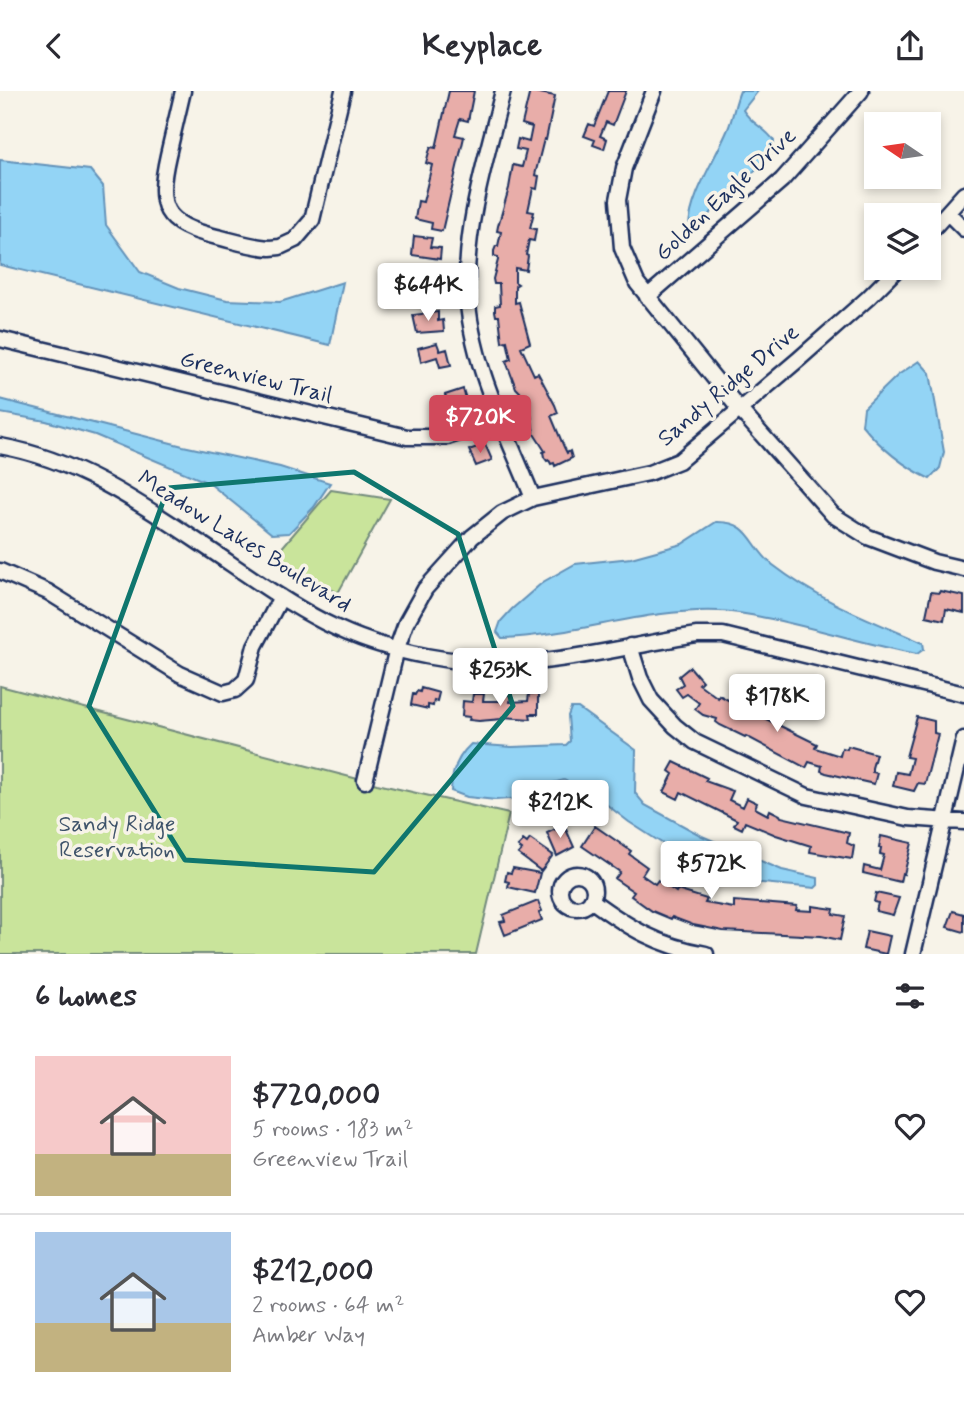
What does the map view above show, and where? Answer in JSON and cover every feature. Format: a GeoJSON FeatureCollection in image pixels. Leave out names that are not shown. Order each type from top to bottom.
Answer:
{"type":"FeatureCollection","features":[{"type":"Feature","properties":{"kind":"street"},"geometry":{"type":"LineString","coordinates":[[183,91],[162,184],[163,201],[168,211],[176,221],[192,230],[270,248],[295,240],[312,220],[343,91]]}},
{"type":"Feature","properties":{"kind":"street"},"geometry":{"type":"LineString","coordinates":[[503,91],[475,205],[467,278],[469,309],[478,355],[533,498]]}},
{"type":"Feature","properties":{"kind":"street"},"geometry":{"type":"LineString","coordinates":[[654,91],[624,168],[618,200],[622,248],[647,297],[740,410],[818,500],[840,521],[859,533],[899,549],[964,569]]}},
{"type":"Feature","properties":{"kind":"street","name":"Golden Eagle Drive"},"geometry":{"type":"LineString","coordinates":[[647,297],[782,180],[861,91]]}},
{"type":"Feature","properties":{"kind":"street"},"geometry":{"type":"LineString","coordinates":[[941,220],[964,194]]}},
{"type":"Feature","properties":{"kind":"street"},"geometry":{"type":"LineString","coordinates":[[948,213],[964,229]]}},
{"type":"Feature","properties":{"kind":"street","name":"Sandy Ridge Drive"},"geometry":{"type":"LineString","coordinates":[[365,781],[397,648],[406,623],[420,596],[450,560],[486,525],[502,513],[533,498],[668,467],[679,461],[886,280]]}},
{"type":"Feature","properties":{"kind":"street","name":"Greenview Trail"},"geometry":{"type":"LineString","coordinates":[[0,339],[407,437],[446,437],[501,419]]}},
{"type":"Feature","properties":{"kind":"street","name":"Meadow Lakes Boulevard"},"geometry":{"type":"LineString","coordinates":[[0,446],[56,461],[102,482],[281,597],[333,626],[397,648],[446,659],[513,663],[553,660],[697,635],[723,635],[964,694]]}},
{"type":"Feature","properties":{"kind":"street"},"geometry":{"type":"LineString","coordinates":[[0,571],[48,591],[170,669],[223,693],[235,690],[246,680],[258,638],[281,597]]}},
{"type":"Feature","properties":{"kind":"street"},"geometry":{"type":"LineString","coordinates":[[630,646],[640,678],[652,700],[675,726],[695,742],[807,796],[908,818],[964,822]]}},
{"type":"Feature","properties":{"kind":"street"},"geometry":{"type":"LineString","coordinates":[[913,954],[964,739]]}},
{"type":"Feature","properties":{"kind":"street"},"geometry":{"type":"LineString","coordinates":[[591,900],[624,924],[654,940],[706,954]]}},
{"type":"Feature","properties":{"kind":"highlighted area"},"geometry":{"type":"Polygon","coordinates":[[[354,472],[458,534],[513,706],[374,872],[185,860],[89,706],[168,488],[354,472]]]}},
{"type":"Feature","properties":{"kind":"green space"},"geometry":{"type":"Polygon","coordinates":[[[331,490],[390,499],[338,593],[274,557],[331,490]]]}},
{"type":"Feature","properties":{"kind":"green space","name":"Sandy Ridge Reservation"},"geometry":{"type":"Polygon","coordinates":[[[0,686],[377,784],[509,814],[476,954],[0,954],[0,686]]]}},
{"type":"Feature","properties":{"kind":"water"},"geometry":{"type":"Polygon","coordinates":[[[740,91],[758,91],[743,110],[774,141],[772,154],[694,229],[689,228],[693,204],[728,129],[740,91]]]}},
{"type":"Feature","properties":{"kind":"water"},"geometry":{"type":"Polygon","coordinates":[[[0,160],[90,170],[103,186],[106,225],[140,272],[179,288],[227,300],[280,302],[343,282],[330,345],[0,265],[0,160]]]}},
{"type":"Feature","properties":{"kind":"water"},"geometry":{"type":"Polygon","coordinates":[[[919,361],[930,373],[944,452],[940,468],[930,479],[893,456],[862,425],[864,408],[898,375],[919,361]]]}},
{"type":"Feature","properties":{"kind":"water"},"geometry":{"type":"Polygon","coordinates":[[[0,399],[183,446],[280,467],[330,483],[314,507],[289,533],[272,534],[209,483],[95,435],[46,421],[0,413],[0,399]]]}},
{"type":"Feature","properties":{"kind":"water"},"geometry":{"type":"Polygon","coordinates":[[[716,522],[728,523],[744,530],[765,558],[809,589],[845,609],[923,643],[924,649],[917,654],[776,620],[724,611],[664,614],[529,636],[502,638],[497,632],[501,621],[512,609],[543,582],[575,564],[631,558],[682,544],[716,522]]]}},
{"type":"Feature","properties":{"kind":"water"},"geometry":{"type":"Polygon","coordinates":[[[571,708],[578,708],[636,750],[635,793],[645,805],[702,836],[782,870],[818,878],[818,885],[815,888],[719,879],[702,873],[593,794],[564,780],[545,785],[523,798],[496,800],[467,797],[451,791],[456,765],[471,744],[512,747],[566,745],[570,741],[568,716],[571,708]]]}},
{"type":"Feature","properties":{"kind":"building"},"geometry":{"type":"Polygon","coordinates":[[[449,91],[474,91],[468,121],[460,119],[455,135],[464,137],[442,231],[431,229],[432,223],[415,219],[418,201],[423,202],[432,165],[426,163],[431,147],[436,148],[449,91]]]}},
{"type":"Feature","properties":{"kind":"building"},"geometry":{"type":"Polygon","coordinates":[[[530,91],[555,96],[535,175],[539,176],[537,189],[533,188],[528,211],[534,212],[530,228],[536,229],[534,241],[529,240],[526,270],[515,268],[515,282],[518,284],[515,286],[515,303],[519,302],[530,343],[521,347],[534,375],[538,373],[555,405],[558,413],[551,416],[567,453],[570,451],[572,458],[555,466],[544,457],[545,451],[534,434],[531,414],[528,415],[516,388],[506,361],[511,359],[507,341],[502,342],[499,316],[496,316],[495,311],[495,306],[500,305],[499,284],[494,284],[493,279],[498,260],[494,251],[501,232],[497,231],[513,165],[522,167],[526,151],[516,149],[518,139],[529,142],[532,127],[522,124],[530,91]]]}},
{"type":"Feature","properties":{"kind":"building"},"geometry":{"type":"Polygon","coordinates":[[[608,91],[626,91],[613,125],[606,122],[600,136],[607,139],[604,149],[593,145],[595,140],[584,136],[589,124],[594,126],[608,91]]]}},
{"type":"Feature","properties":{"kind":"building"},"geometry":{"type":"Polygon","coordinates":[[[414,236],[432,238],[430,247],[441,248],[440,259],[412,255],[414,236]]]}},
{"type":"Feature","properties":{"kind":"building"},"geometry":{"type":"Polygon","coordinates":[[[429,274],[430,283],[440,283],[440,294],[413,294],[413,275],[429,274]]]}},
{"type":"Feature","properties":{"kind":"building"},"geometry":{"type":"Polygon","coordinates":[[[438,312],[438,321],[443,320],[444,331],[417,333],[413,315],[438,312]]]}},
{"type":"Feature","properties":{"kind":"building"},"geometry":{"type":"Polygon","coordinates":[[[437,343],[440,351],[447,349],[451,365],[440,367],[437,357],[421,362],[418,348],[437,343]]]}},
{"type":"Feature","properties":{"kind":"building"},"geometry":{"type":"Polygon","coordinates":[[[463,389],[470,413],[460,416],[458,408],[449,408],[445,395],[463,389]]]}},
{"type":"Feature","properties":{"kind":"building"},"geometry":{"type":"Polygon","coordinates":[[[485,444],[492,460],[476,466],[469,450],[485,444]]]}},
{"type":"Feature","properties":{"kind":"building"},"geometry":{"type":"Polygon","coordinates":[[[931,592],[964,596],[964,613],[946,609],[944,620],[926,616],[931,592]]]}},
{"type":"Feature","properties":{"kind":"building"},"geometry":{"type":"Polygon","coordinates":[[[690,667],[702,681],[699,684],[718,698],[719,695],[739,706],[741,703],[746,706],[747,703],[759,709],[756,714],[817,744],[815,748],[840,756],[842,748],[847,749],[848,746],[876,754],[872,768],[872,772],[877,773],[874,784],[826,773],[821,771],[822,766],[809,762],[806,768],[720,725],[716,722],[717,719],[703,715],[695,709],[699,703],[687,694],[682,697],[676,689],[683,684],[679,676],[690,667]]]}},
{"type":"Feature","properties":{"kind":"building"},"geometry":{"type":"Polygon","coordinates":[[[421,688],[439,693],[437,701],[434,700],[433,706],[428,705],[428,709],[411,705],[413,694],[420,692],[421,688]]]}},
{"type":"Feature","properties":{"kind":"building"},"geometry":{"type":"Polygon","coordinates":[[[538,693],[538,714],[530,714],[531,719],[502,717],[479,721],[462,716],[463,701],[472,702],[473,694],[484,694],[483,701],[501,701],[501,695],[511,694],[510,702],[528,701],[529,694],[538,693]]]}},
{"type":"Feature","properties":{"kind":"building"},"geometry":{"type":"Polygon","coordinates":[[[917,717],[934,721],[934,733],[938,734],[925,784],[918,783],[914,791],[893,786],[896,772],[908,774],[912,758],[906,757],[917,717]]]}},
{"type":"Feature","properties":{"kind":"building"},"geometry":{"type":"Polygon","coordinates":[[[674,762],[707,778],[705,781],[733,791],[729,800],[743,807],[747,798],[757,803],[755,808],[768,815],[770,810],[781,817],[849,833],[847,843],[854,846],[852,859],[810,852],[811,846],[745,822],[742,829],[734,825],[737,820],[681,792],[678,799],[664,792],[673,774],[669,771],[674,762]]]}},
{"type":"Feature","properties":{"kind":"building"},"geometry":{"type":"Polygon","coordinates":[[[564,825],[574,847],[557,856],[547,833],[564,825]]]}},
{"type":"Feature","properties":{"kind":"building"},"geometry":{"type":"Polygon","coordinates":[[[595,826],[631,851],[629,854],[647,867],[642,875],[655,884],[658,880],[676,892],[677,890],[707,899],[705,903],[734,908],[734,901],[797,906],[796,910],[812,911],[812,906],[834,909],[833,914],[845,916],[840,940],[821,936],[723,931],[693,925],[672,917],[671,919],[652,911],[631,896],[634,892],[615,879],[620,872],[582,846],[595,826]]]}},
{"type":"Feature","properties":{"kind":"building"},"geometry":{"type":"Polygon","coordinates":[[[881,836],[912,843],[900,882],[863,873],[864,866],[880,870],[884,855],[880,854],[879,848],[881,836]]]}},
{"type":"Feature","properties":{"kind":"building"},"geometry":{"type":"Polygon","coordinates":[[[530,839],[553,855],[541,871],[518,854],[522,850],[518,847],[523,840],[527,843],[530,839]]]}},
{"type":"Feature","properties":{"kind":"building"},"geometry":{"type":"Polygon","coordinates":[[[513,868],[540,873],[535,893],[508,887],[509,882],[505,881],[507,872],[511,873],[513,868]]]}},
{"type":"Feature","properties":{"kind":"building"},"geometry":{"type":"Polygon","coordinates":[[[876,893],[899,898],[893,915],[876,911],[876,893]]]}},
{"type":"Feature","properties":{"kind":"building"},"geometry":{"type":"Polygon","coordinates":[[[538,901],[542,920],[505,935],[500,922],[505,921],[503,915],[538,901]]]}},
{"type":"Feature","properties":{"kind":"building"},"geometry":{"type":"Polygon","coordinates":[[[953,911],[964,914],[964,932],[947,927],[953,911]]]}},
{"type":"Feature","properties":{"kind":"building"},"geometry":{"type":"Polygon","coordinates":[[[867,931],[890,936],[886,954],[863,949],[867,931]]]}}]}
